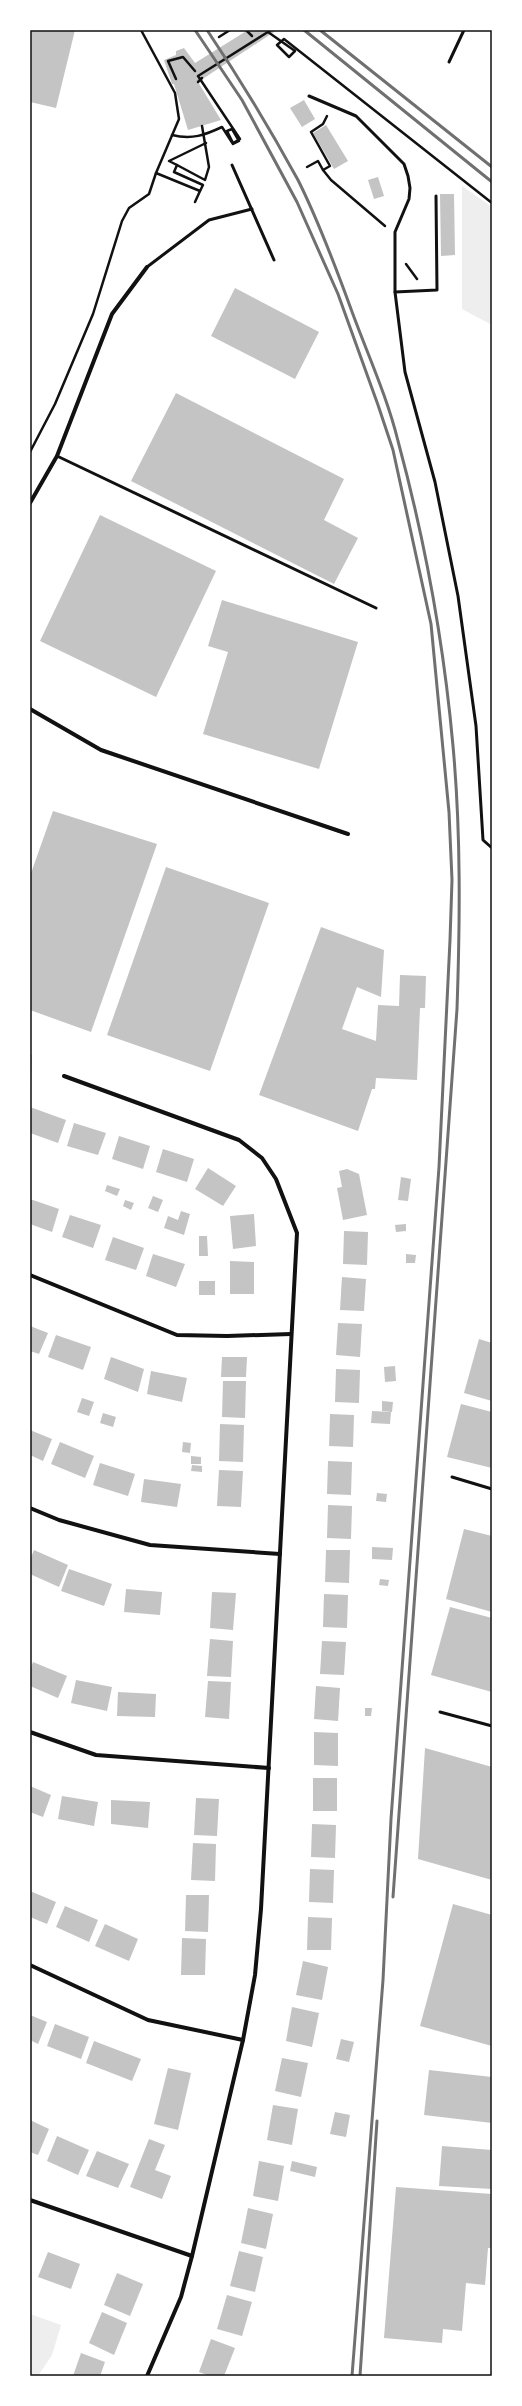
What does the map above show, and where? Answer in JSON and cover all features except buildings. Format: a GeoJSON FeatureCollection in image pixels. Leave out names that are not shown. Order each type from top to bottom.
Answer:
{"type":"FeatureCollection","features":[{"type":"Feature","properties":{"kind":"street"},"geometry":{"type":"LineString","coordinates":[[30,503],[57,456],[112,314],[147,267]]}},
{"type":"Feature","properties":{"kind":"street"},"geometry":{"type":"LineString","coordinates":[[30,709],[101,750],[348,834]]}},
{"type":"Feature","properties":{"kind":"street"},"geometry":{"type":"LineString","coordinates":[[64,1076],[239,1140],[262,1158],[276,1179],[297,1233],[290,1334],[269,1768],[261,1909],[255,1975],[243,2040],[181,2297],[147,2376]]}},
{"type":"Feature","properties":{"kind":"street"},"geometry":{"type":"LineString","coordinates":[[30,1275],[177,1334],[227,1336],[290,1334]]}},
{"type":"Feature","properties":{"kind":"street"},"geometry":{"type":"LineString","coordinates":[[30,1508],[60,1520],[150,1545],[280,1554]]}},
{"type":"Feature","properties":{"kind":"street"},"geometry":{"type":"LineString","coordinates":[[30,1732],[96,1755],[269,1768]]}},
{"type":"Feature","properties":{"kind":"street"},"geometry":{"type":"LineString","coordinates":[[30,1965],[148,2020],[243,2040]]}},
{"type":"Feature","properties":{"kind":"street"},"geometry":{"type":"LineString","coordinates":[[30,2200],[192,2256]]}},
{"type":"Feature","properties":{"kind":"lane"},"geometry":{"type":"LineString","coordinates":[[449,62],[464,30]]}},
{"type":"Feature","properties":{"kind":"lane"},"geometry":{"type":"LineString","coordinates":[[309,96],[356,116],[404,164],[410,188],[409,199],[395,232],[395,292],[405,372],[435,482],[458,596],[476,726],[483,840],[492,848]]}},
{"type":"Feature","properties":{"kind":"lane"},"geometry":{"type":"LineString","coordinates":[[232,165],[274,260]]}},
{"type":"Feature","properties":{"kind":"lane"},"geometry":{"type":"LineString","coordinates":[[395,292],[437,290],[436,196]]}},
{"type":"Feature","properties":{"kind":"lane"},"geometry":{"type":"LineString","coordinates":[[147,267],[209,220],[252,209]]}},
{"type":"Feature","properties":{"kind":"lane"},"geometry":{"type":"LineString","coordinates":[[57,456],[376,608]]}},
{"type":"Feature","properties":{"kind":"lane"},"geometry":{"type":"LineString","coordinates":[[452,1478],[492,1489]]}},
{"type":"Feature","properties":{"kind":"lane"},"geometry":{"type":"LineString","coordinates":[[440,1712],[492,1726]]}},
{"type":"Feature","properties":{"kind":"path"},"geometry":{"type":"LineString","coordinates":[[30,452],[55,404],[92,314],[122,221],[129,208],[149,194],[156,173],[179,119],[175,93],[141,30]]}},
{"type":"Feature","properties":{"kind":"path"},"geometry":{"type":"LineString","coordinates":[[219,37],[230,30]]}},
{"type":"Feature","properties":{"kind":"path"},"geometry":{"type":"LineString","coordinates":[[246,30],[252,36]]}},
{"type":"Feature","properties":{"kind":"path"},"geometry":{"type":"LineString","coordinates":[[172,135],[186,138],[204,135],[222,127],[232,144],[239,141],[235,135],[232,129],[227,131],[234,143],[240,139],[198,76],[270,31],[295,51],[289,57],[277,45],[284,39],[492,203]]}},
{"type":"Feature","properties":{"kind":"path"},"geometry":{"type":"LineString","coordinates":[[176,79],[168,61],[183,57],[195,70]]}},
{"type":"Feature","properties":{"kind":"path"},"geometry":{"type":"LineString","coordinates":[[198,82],[202,78]]}},
{"type":"Feature","properties":{"kind":"path"},"geometry":{"type":"LineString","coordinates":[[323,170],[330,166],[311,132],[323,124],[332,105]]}},
{"type":"Feature","properties":{"kind":"path"},"geometry":{"type":"LineString","coordinates":[[202,126],[206,143],[208,167],[205,180],[169,161],[206,143]]}},
{"type":"Feature","properties":{"kind":"path"},"geometry":{"type":"LineString","coordinates":[[307,167],[318,161],[331,180],[395,232]]}},
{"type":"Feature","properties":{"kind":"path"},"geometry":{"type":"LineString","coordinates":[[177,165],[174,172],[203,185],[195,202]]}},
{"type":"Feature","properties":{"kind":"path"},"geometry":{"type":"LineString","coordinates":[[156,173],[200,191]]}},
{"type":"Feature","properties":{"kind":"path"},"geometry":{"type":"LineString","coordinates":[[395,253],[399,253],[420,284],[420,291]]}},
{"type":"Feature","properties":{"kind":"shaded area"},"geometry":{"type":"Polygon","coordinates":[[[462,186],[492,207],[492,325],[462,309],[462,186]]]}},
{"type":"Feature","properties":{"kind":"shaded area"},"geometry":{"type":"Polygon","coordinates":[[[30,2314],[61,2325],[52,2355],[38,2376],[30,2376],[30,2314]]]}},
{"type":"Feature","properties":{"kind":"railway"},"geometry":{"type":"LineString","coordinates":[[195,30],[242,100],[297,202],[338,294],[393,450],[431,624],[449,812],[452,880],[439,1167],[391,1819],[383,1980],[352,2376]]}},
{"type":"Feature","properties":{"kind":"railway"},"geometry":{"type":"LineString","coordinates":[[207,30],[266,123],[306,196],[333,260],[388,408],[416,515],[432,592],[444,670],[453,746],[456,779],[459,877],[457,1009],[393,1897]]}},
{"type":"Feature","properties":{"kind":"railway"},"geometry":{"type":"LineString","coordinates":[[304,30],[492,182]]}},
{"type":"Feature","properties":{"kind":"railway"},"geometry":{"type":"LineString","coordinates":[[320,30],[492,167]]}},
{"type":"Feature","properties":{"kind":"railway"},"geometry":{"type":"LineString","coordinates":[[360,2376],[377,2121]]}}]}
